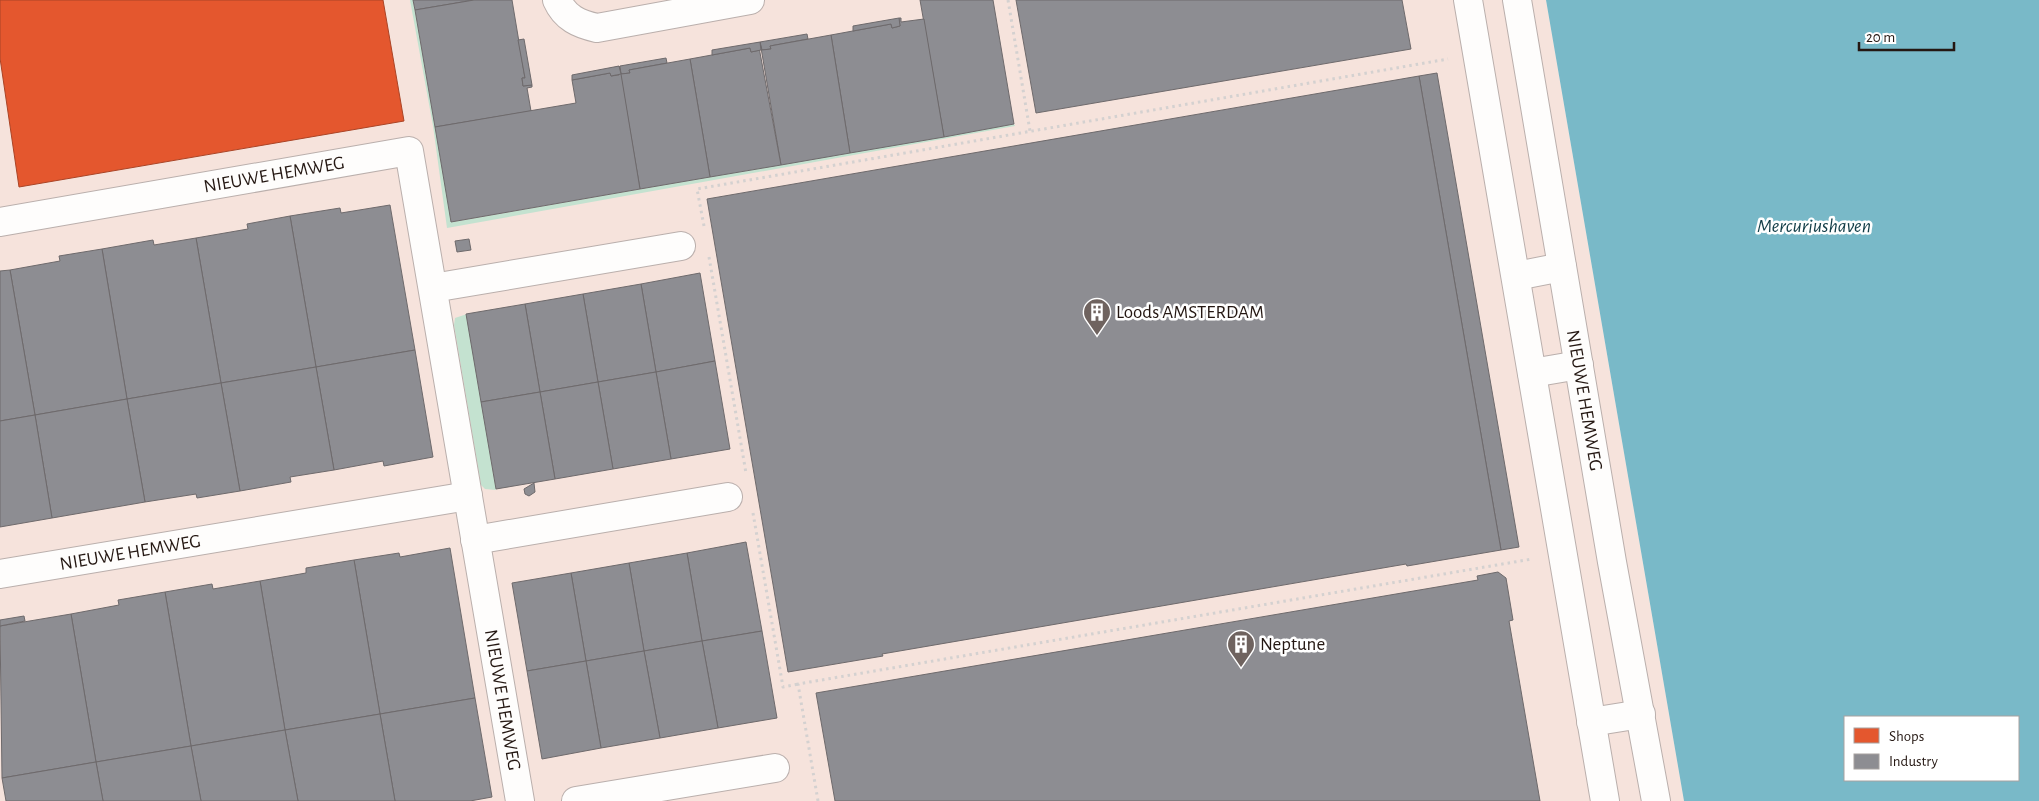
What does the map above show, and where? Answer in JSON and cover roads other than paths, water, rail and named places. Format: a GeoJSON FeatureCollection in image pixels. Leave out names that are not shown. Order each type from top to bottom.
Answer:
{"type":"FeatureCollection","features":[{"type":"Feature","properties":{"kind":"street"},"geometry":{"type":"LineString","coordinates":[[557,0],[564,12],[573,20],[596,28],[750,0]]}},
{"type":"Feature","properties":{"kind":"street"},"geometry":{"type":"LineString","coordinates":[[1468,0],[1605,801]]}},
{"type":"Feature","properties":{"kind":"street","name":"NIEUWE HEMWEG"},"geometry":{"type":"LineString","coordinates":[[1517,0],[1612,562],[1656,801]]}},
{"type":"Feature","properties":{"kind":"street","name":"NIEUWE HEMWEG"},"geometry":{"type":"LineString","coordinates":[[0,222],[409,151],[520,801]]}},
{"type":"Feature","properties":{"kind":"street"},"geometry":{"type":"LineString","coordinates":[[433,288],[694,247]]}},
{"type":"Feature","properties":{"kind":"street"},"geometry":{"type":"LineString","coordinates":[[1516,276],[1562,267]]}},
{"type":"Feature","properties":{"kind":"street"},"geometry":{"type":"LineString","coordinates":[[1532,373],[1579,365]]}},
{"type":"Feature","properties":{"kind":"street"},"geometry":{"type":"LineString","coordinates":[[475,540],[738,490]]}},
{"type":"Feature","properties":{"kind":"street","name":"NIEUWE HEMWEG"},"geometry":{"type":"LineString","coordinates":[[0,574],[468,496]]}},
{"type":"Feature","properties":{"kind":"street"},"geometry":{"type":"LineString","coordinates":[[1591,722],[1641,714]]}},
{"type":"Feature","properties":{"kind":"street"},"geometry":{"type":"LineString","coordinates":[[576,801],[775,768]]}},
{"type":"Feature","properties":{"kind":"water","name":"Mercuriushaven"},"geometry":{"type":"Polygon","coordinates":[[[1546,0],[2039,0],[2039,801],[1684,801],[1546,0]]]}},
{"type":"Feature","properties":{"kind":"place","name":"Loods AMSTERDAM"},"geometry":{"type":"Point","coordinates":[1097,336]}},
{"type":"Feature","properties":{"kind":"place","name":"Neptune"},"geometry":{"type":"Point","coordinates":[1241,668]}}]}
